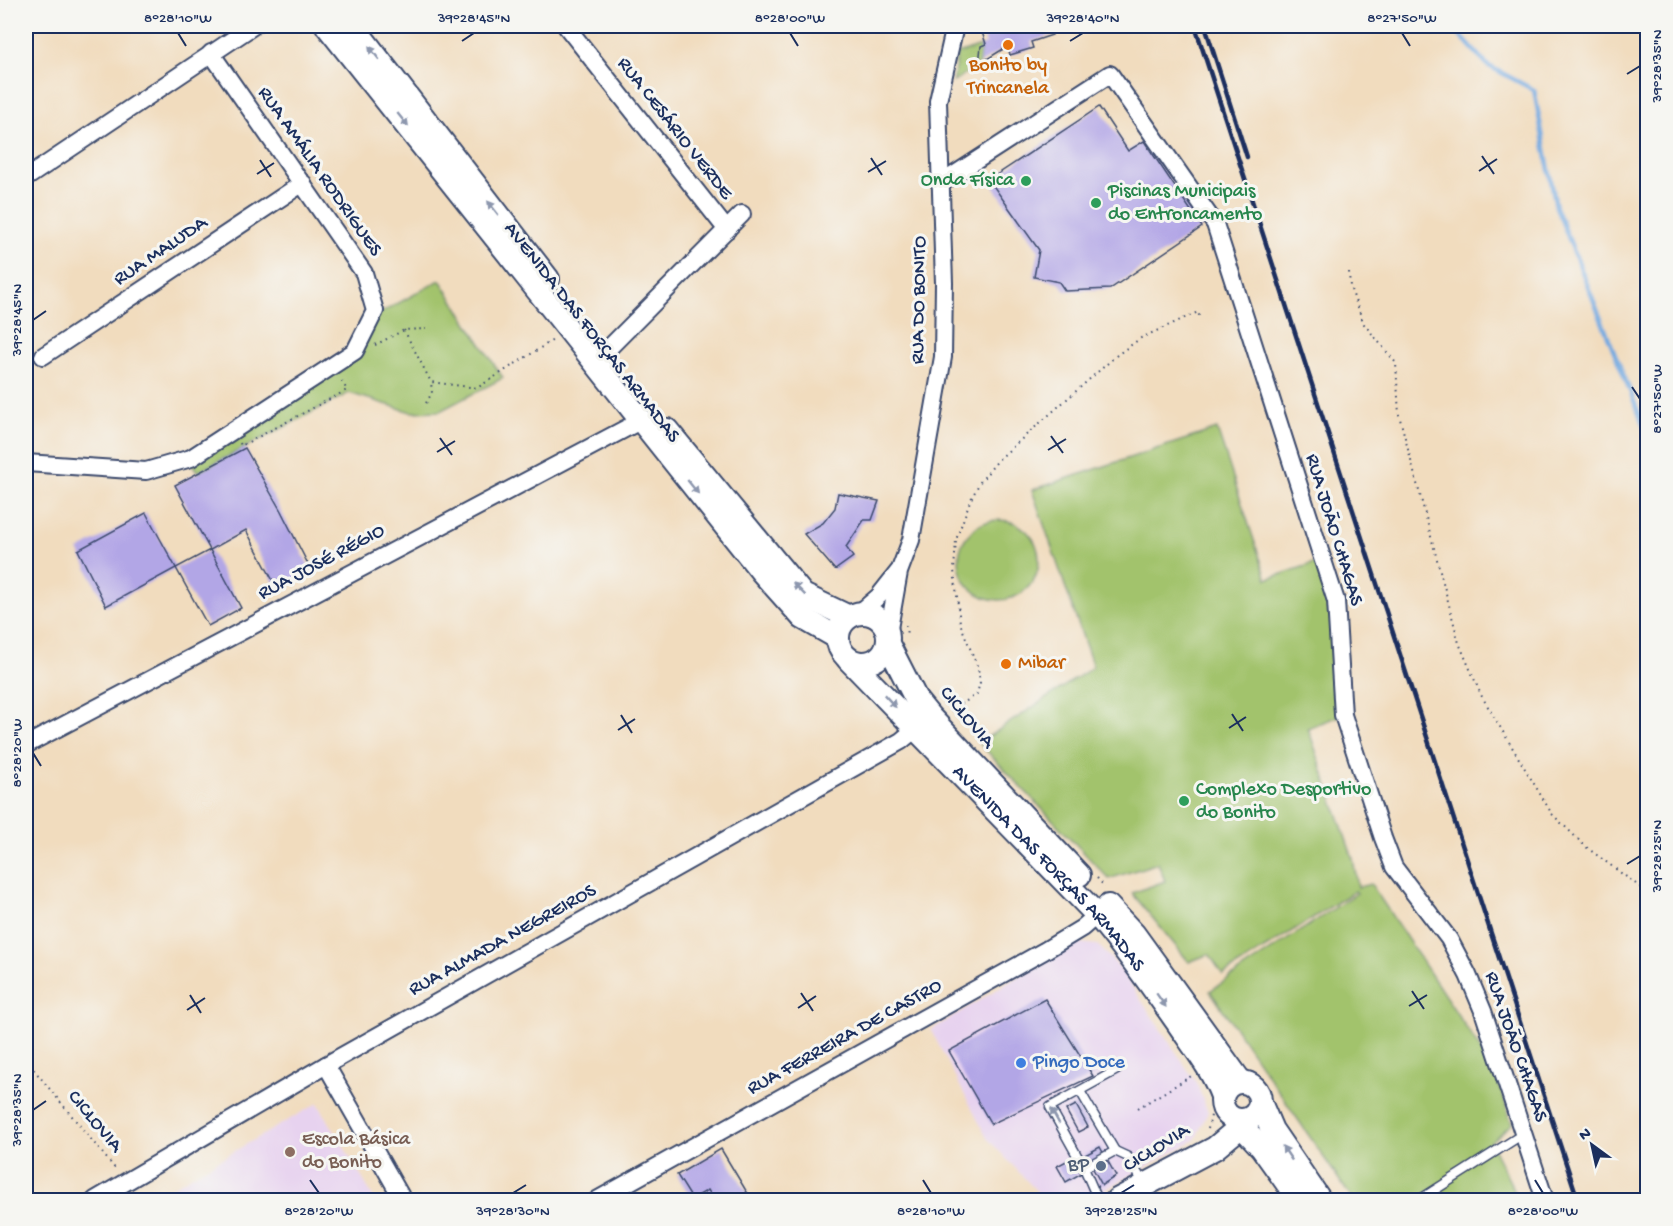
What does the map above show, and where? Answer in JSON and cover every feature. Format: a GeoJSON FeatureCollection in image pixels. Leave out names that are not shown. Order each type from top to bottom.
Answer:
{"type":"FeatureCollection","features":[{"type":"Feature","properties":{"kind":"street"},"geometry":{"type":"LineString","coordinates":[[26,178],[254,26]]}},
{"type":"Feature","properties":{"kind":"street","name":"AVENIDA DAS FORÇAS ARMADAS"},"geometry":{"type":"LineString","coordinates":[[327,26],[568,330],[599,358],[803,596],[854,615]]}},
{"type":"Feature","properties":{"kind":"street","name":"AVENIDA DAS FORÇAS ARMADAS"},"geometry":{"type":"LineString","coordinates":[[353,26],[599,358],[640,421],[760,572],[803,618],[838,638]]}},
{"type":"Feature","properties":{"kind":"street","name":"RUA CESÁRIO VERDE"},"geometry":{"type":"LineString","coordinates":[[566,26],[727,230]]}},
{"type":"Feature","properties":{"kind":"street","name":"RUA DO BONITO"},"geometry":{"type":"LineString","coordinates":[[894,641],[899,572],[910,540],[943,357],[938,101],[955,26]]}},
{"type":"Feature","properties":{"kind":"street","name":"RUA AMÁLIA RODRIGUES"},"geometry":{"type":"LineString","coordinates":[[211,53],[364,273],[375,311],[355,351]]}},
{"type":"Feature","properties":{"kind":"street","name":"RUA JOÃO CHAGAS"},"geometry":{"type":"LineString","coordinates":[[940,184],[1110,74],[1215,224],[1336,601],[1343,715],[1383,838],[1394,867],[1449,939],[1468,975],[1483,1011],[1545,1200]]}},
{"type":"Feature","properties":{"kind":"street","name":"RUA MALUDA"},"geometry":{"type":"LineString","coordinates":[[43,356],[303,183]]}},
{"type":"Feature","properties":{"kind":"street"},"geometry":{"type":"LineString","coordinates":[[599,358],[742,214]]}},
{"type":"Feature","properties":{"kind":"street"},"geometry":{"type":"LineString","coordinates":[[26,463],[146,471],[191,458],[355,351]]}},
{"type":"Feature","properties":{"kind":"street","name":"RUA JOSÉ RÉGIO"},"geometry":{"type":"LineString","coordinates":[[26,745],[640,421]]}},
{"type":"Feature","properties":{"kind":"street","name":"RUA DO BONITO"},"geometry":{"type":"LineString","coordinates":[[854,615],[879,596],[899,572]]}},
{"type":"Feature","properties":{"kind":"street"},"geometry":{"type":"LineString","coordinates":[[854,615],[874,616],[886,627],[894,641],[872,662],[856,663],[843,654],[838,638],[839,630],[854,615]]}},
{"type":"Feature","properties":{"kind":"street","name":"AVENIDA DAS FORÇAS ARMADAS"},"geometry":{"type":"LineString","coordinates":[[894,641],[917,701],[930,720],[1134,934],[1240,1082],[1229,1086],[1235,1111],[1272,1130],[1320,1200]]}},
{"type":"Feature","properties":{"kind":"street","name":"AVENIDA DAS FORÇAS ARMADAS"},"geometry":{"type":"LineString","coordinates":[[848,659],[930,720]]}},
{"type":"Feature","properties":{"kind":"street","name":"RUA ALMADA NEGREIROS"},"geometry":{"type":"LineString","coordinates":[[95,1200],[326,1065],[880,753],[930,720]]}},
{"type":"Feature","properties":{"kind":"street","name":"AVENIDA DAS FORÇAS ARMADAS"},"geometry":{"type":"LineString","coordinates":[[1106,905],[1120,943],[1204,1068],[1299,1200]]}},
{"type":"Feature","properties":{"kind":"street","name":"RUA FERREIRA DE CASTRO"},"geometry":{"type":"LineString","coordinates":[[597,1200],[1044,951],[1082,928],[1106,905]]}},
{"type":"Feature","properties":{"kind":"street"},"geometry":{"type":"LineString","coordinates":[[326,1065],[403,1200]]}},
{"type":"Feature","properties":{"kind":"street"},"geometry":{"type":"LineString","coordinates":[[1202,1144],[1215,1148],[1235,1111]]}},
{"type":"Feature","properties":{"kind":"street"},"geometry":{"type":"LineString","coordinates":[[1117,1200],[1144,1185],[1202,1144],[1211,1142],[1216,1131],[1235,1111]]}},
{"type":"Feature","properties":{"kind":"lane"},"geometry":{"type":"LineString","coordinates":[[1098,1200],[1084,1167],[1050,1107],[1117,1070]]}},
{"type":"Feature","properties":{"kind":"lane"},"geometry":{"type":"LineString","coordinates":[[1080,1090],[1115,1151],[1128,1157],[1144,1185]]}},
{"type":"Feature","properties":{"kind":"lane"},"geometry":{"type":"LineString","coordinates":[[1419,1200],[1524,1134]]}},
{"type":"Feature","properties":{"kind":"lane"},"geometry":{"type":"LineString","coordinates":[[1084,1167],[1115,1151]]}},
{"type":"Feature","properties":{"kind":"path"},"geometry":{"type":"LineString","coordinates":[[1349,272],[1350,287],[1364,324],[1396,363],[1399,415],[1459,643],[1469,670],[1552,814],[1586,847],[1647,893]]}},
{"type":"Feature","properties":{"kind":"path"},"geometry":{"type":"LineString","coordinates":[[930,720],[977,694],[980,682],[978,668],[960,623],[954,570],[956,540],[970,501],[980,482],[999,459],[1072,393],[1133,343],[1198,312],[1200,319]]}},
{"type":"Feature","properties":{"kind":"path"},"geometry":{"type":"LineString","coordinates":[[355,351],[367,350],[404,330],[426,329]]}},
{"type":"Feature","properties":{"kind":"path"},"geometry":{"type":"LineString","coordinates":[[404,330],[431,382],[432,393],[426,403]]}},
{"type":"Feature","properties":{"kind":"path"},"geometry":{"type":"LineString","coordinates":[[431,382],[477,388],[568,330]]}},
{"type":"Feature","properties":{"kind":"path"},"geometry":{"type":"LineString","coordinates":[[233,430],[241,446],[347,390],[333,365]]}},
{"type":"Feature","properties":{"kind":"path"},"geometry":{"type":"LineString","coordinates":[[894,641],[906,616]]}},
{"type":"Feature","properties":{"kind":"path"},"geometry":{"type":"LineString","coordinates":[[1096,878],[1106,905]]}},
{"type":"Feature","properties":{"kind":"path","name":"CICLOVIA"},"geometry":{"type":"LineString","coordinates":[[26,1060],[142,1200]]}},
{"type":"Feature","properties":{"kind":"path"},"geometry":{"type":"LineString","coordinates":[[1138,1108],[1204,1068]]}},
{"type":"Feature","properties":{"kind":"path","name":"CICLOVIA"},"geometry":{"type":"LineString","coordinates":[[1202,1144],[1211,1121],[1235,1111]]}},
{"type":"Feature","properties":{"kind":"shaded area"},"geometry":{"type":"Polygon","coordinates":[[[1080,943],[1098,945],[1119,967],[1196,1082],[1208,1112],[1195,1140],[1086,1200],[1045,1200],[987,1138],[931,1030],[1019,976],[1080,943]]]}},
{"type":"Feature","properties":{"kind":"shaded area","name":"Escola Básica do Bonito"},"geometry":{"type":"Polygon","coordinates":[[[318,1103],[375,1200],[150,1200],[318,1103]]]}},
{"type":"Feature","properties":{"kind":"green space"},"geometry":{"type":"Polygon","coordinates":[[[981,46],[979,64],[953,82],[957,54],[981,46]]]}},
{"type":"Feature","properties":{"kind":"green space"},"geometry":{"type":"Polygon","coordinates":[[[440,280],[503,378],[440,411],[411,412],[349,393],[198,472],[190,462],[353,358],[377,315],[440,280]]]}},
{"type":"Feature","properties":{"kind":"green space","name":"Complexo Desportivo do Bonito"},"geometry":{"type":"Polygon","coordinates":[[[1217,429],[1267,579],[1315,563],[1335,614],[1339,716],[1308,728],[1353,859],[1358,887],[1371,884],[1495,1071],[1512,1124],[1490,1142],[1519,1200],[1353,1200],[1210,991],[1357,893],[1355,891],[1223,975],[1209,954],[1189,962],[1132,893],[1165,881],[1158,863],[1109,879],[979,743],[1093,667],[1032,490],[1217,429]]]}},
{"type":"Feature","properties":{"kind":"green space"},"geometry":{"type":"Polygon","coordinates":[[[999,520],[1014,523],[1027,532],[1036,545],[1039,560],[1036,575],[1027,588],[1014,597],[999,600],[984,597],[971,588],[962,575],[959,560],[962,545],[971,532],[984,523],[999,520]]]}},
{"type":"Feature","properties":{"kind":"building","name":"Bonito by Trincanela"},"geometry":{"type":"Polygon","coordinates":[[[980,26],[1054,27],[1051,30],[1052,35],[1031,42],[1033,48],[1010,55],[1008,46],[979,64],[981,46],[986,44],[980,26]]]}},
{"type":"Feature","properties":{"kind":"building","name":"Piscinas Municipais do Entroncamento"},"geometry":{"type":"Polygon","coordinates":[[[1099,107],[1128,151],[1144,141],[1202,227],[1110,289],[1065,291],[1059,282],[1034,277],[1039,250],[989,180],[1099,107]]]}},
{"type":"Feature","properties":{"kind":"building"},"geometry":{"type":"Polygon","coordinates":[[[245,448],[312,572],[278,590],[246,530],[210,550],[175,485],[245,448]]]}},
{"type":"Feature","properties":{"kind":"building"},"geometry":{"type":"Polygon","coordinates":[[[838,493],[879,501],[872,520],[864,520],[846,547],[853,557],[835,570],[804,534],[823,523],[835,508],[838,493]]]}},
{"type":"Feature","properties":{"kind":"building"},"geometry":{"type":"Polygon","coordinates":[[[146,513],[176,568],[106,606],[78,550],[146,513]]]}},
{"type":"Feature","properties":{"kind":"building"},"geometry":{"type":"Polygon","coordinates":[[[210,550],[241,608],[208,626],[176,568],[210,550]]]}},
{"type":"Feature","properties":{"kind":"building","name":"Pingo Doce"},"geometry":{"type":"Polygon","coordinates":[[[1045,999],[1093,1076],[991,1124],[949,1051],[1045,999]]]}},
{"type":"Feature","properties":{"kind":"building"},"geometry":{"type":"Polygon","coordinates":[[[1076,1105],[1088,1127],[1078,1132],[1066,1110],[1076,1105]]]}},
{"type":"Feature","properties":{"kind":"building"},"geometry":{"type":"Polygon","coordinates":[[[1100,1147],[1116,1176],[1102,1185],[1092,1167],[1066,1182],[1057,1166],[1070,1159],[1075,1167],[1088,1160],[1085,1155],[1100,1147]]]}},
{"type":"Feature","properties":{"kind":"building"},"geometry":{"type":"Polygon","coordinates":[[[721,1149],[752,1200],[714,1200],[708,1190],[692,1199],[677,1175],[721,1149]]]}},
{"type":"Feature","properties":{"kind":"waterway"},"geometry":{"type":"LineString","coordinates":[[1452,26],[1487,65],[1534,90],[1556,207],[1648,436]]}},
{"type":"Feature","properties":{"kind":"railway"},"geometry":{"type":"LineString","coordinates":[[1195,26],[1578,1200]]}},
{"type":"Feature","properties":{"kind":"railway"},"geometry":{"type":"LineString","coordinates":[[1205,26],[1247,157]]}},
{"type":"Feature","properties":{"kind":"place","name":"Bonito by Trincanela"},"geometry":{"type":"Point","coordinates":[1008,45]}},
{"type":"Feature","properties":{"kind":"place","name":"Onda Física"},"geometry":{"type":"Point","coordinates":[1026,181]}},
{"type":"Feature","properties":{"kind":"place","name":"Piscinas Municipais do Entroncamento"},"geometry":{"type":"Point","coordinates":[1096,203]}},
{"type":"Feature","properties":{"kind":"place","name":"Mibar"},"geometry":{"type":"Point","coordinates":[1006,664]}},
{"type":"Feature","properties":{"kind":"place","name":"Complexo Desportivo do Bonito"},"geometry":{"type":"Point","coordinates":[1184,801]}},
{"type":"Feature","properties":{"kind":"place","name":"Pingo Doce"},"geometry":{"type":"Point","coordinates":[1021,1063]}},
{"type":"Feature","properties":{"kind":"place","name":"Escola Básica do Bonito"},"geometry":{"type":"Point","coordinates":[290,1152]}},
{"type":"Feature","properties":{"kind":"place","name":"BP"},"geometry":{"type":"Point","coordinates":[1101,1166]}}]}
